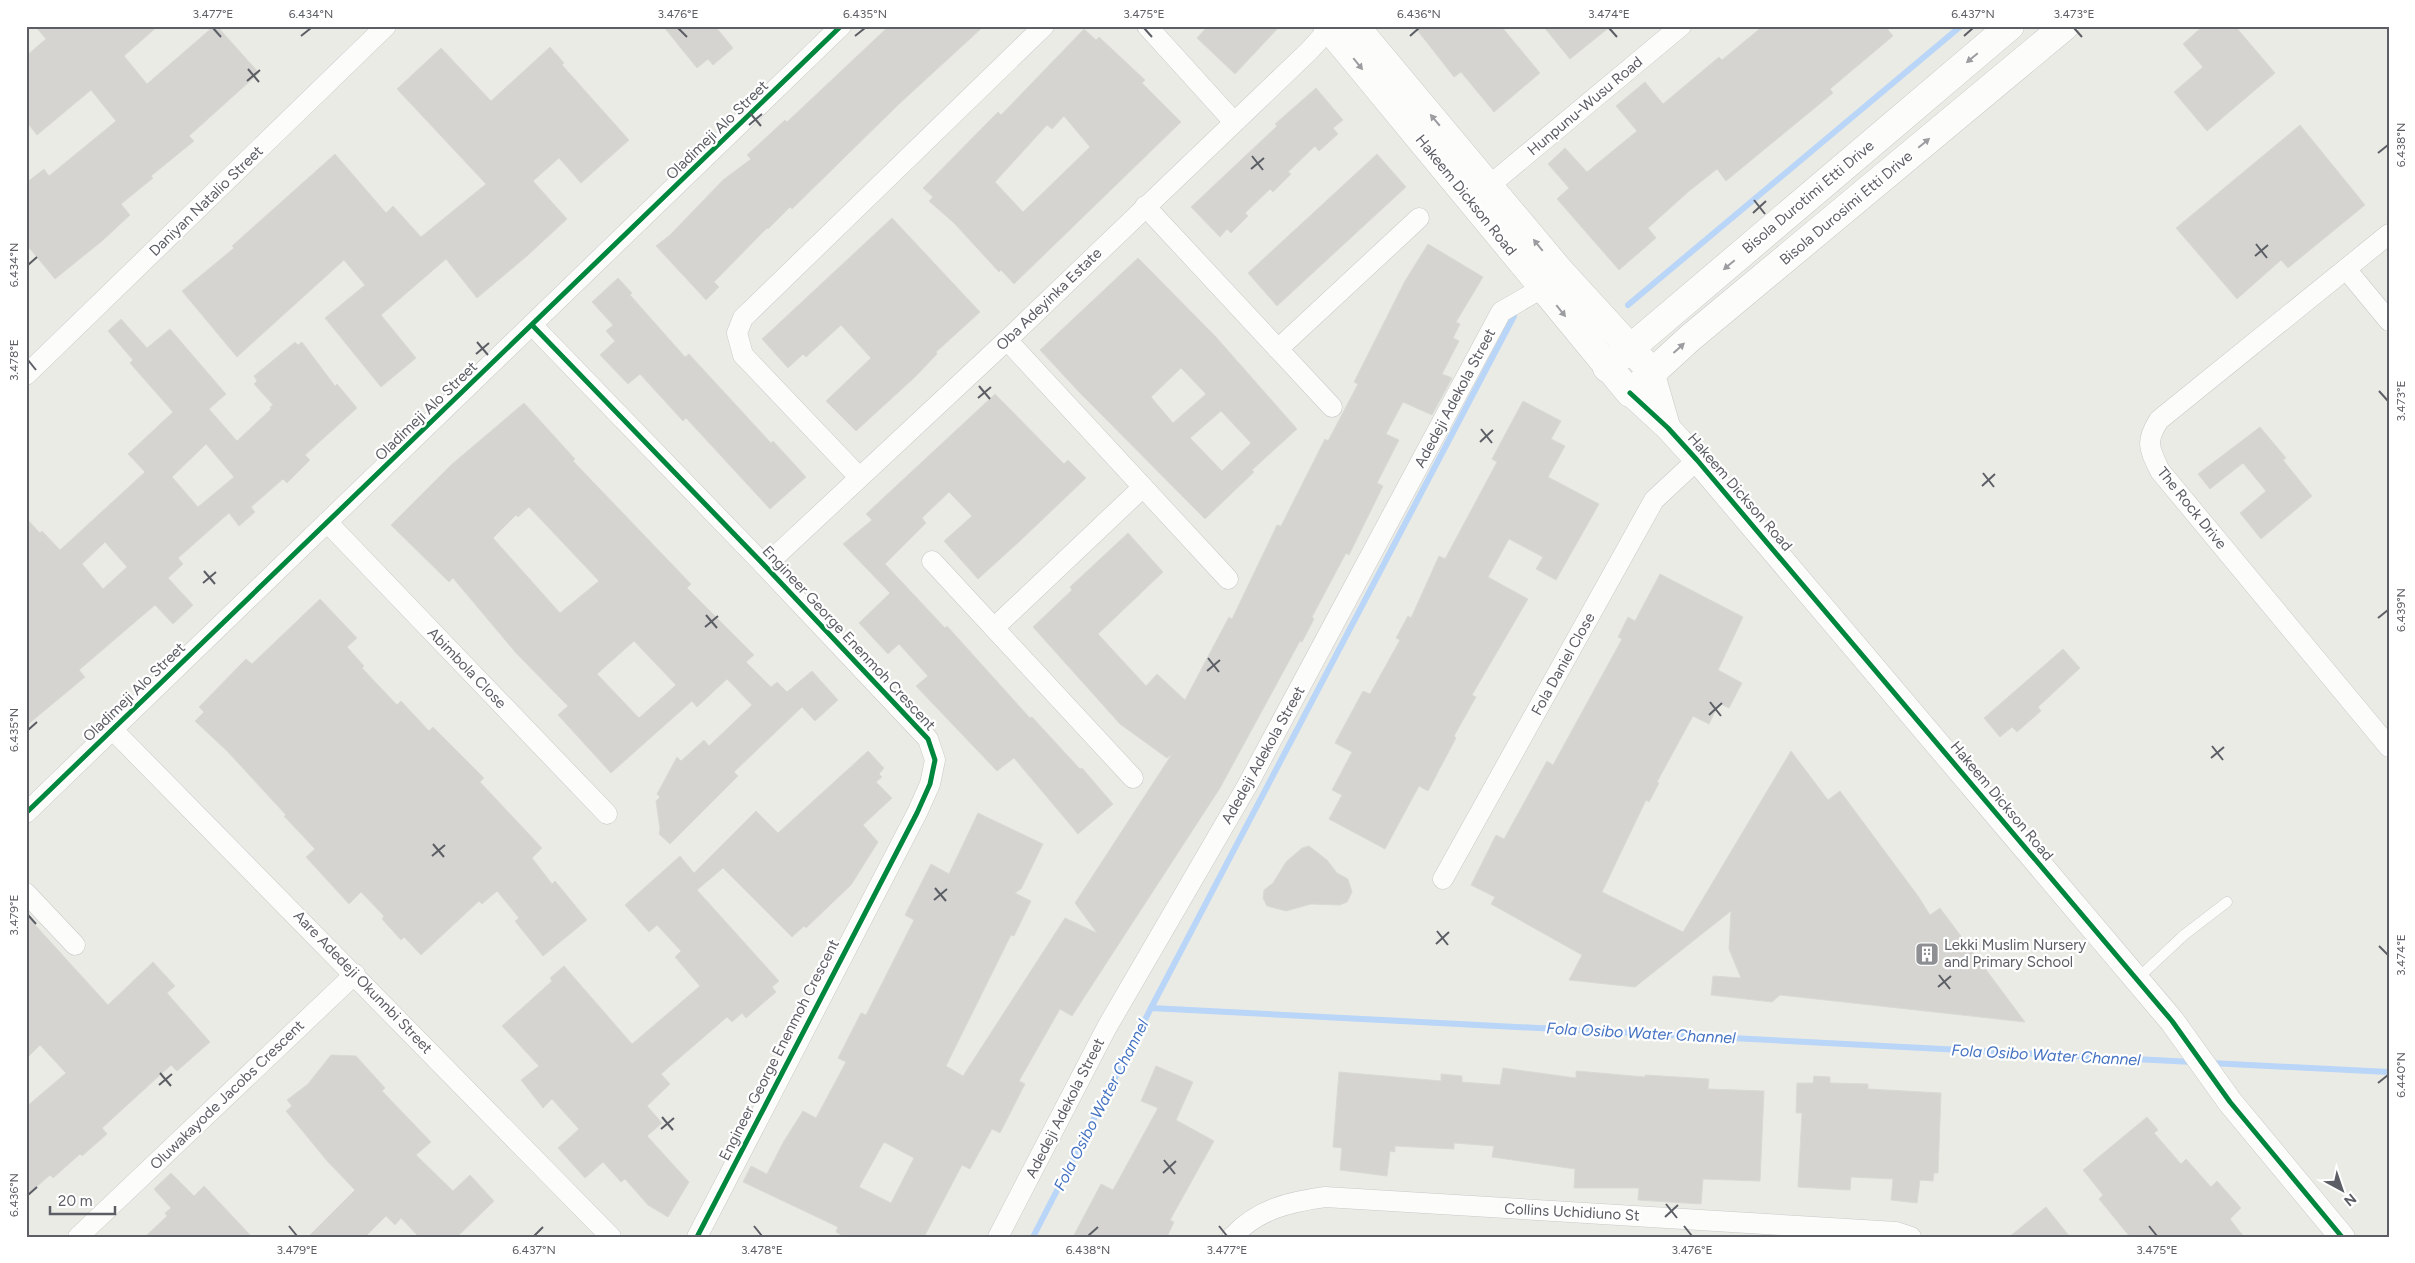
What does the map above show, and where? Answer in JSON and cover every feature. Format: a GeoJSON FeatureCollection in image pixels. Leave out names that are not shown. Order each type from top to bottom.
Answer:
{"type":"FeatureCollection","features":[{"type":"Feature","properties":{"kind":"main road","name":"Bisola Durotimi Etti Drive"},"geometry":{"type":"LineString","coordinates":[[1607,368],[2010,26]]}},
{"type":"Feature","properties":{"kind":"main road","name":"Bisola Durosimi Etti Drive"},"geometry":{"type":"LineString","coordinates":[[1630,393],[1690,338],[2065,26]]}},
{"type":"Feature","properties":{"kind":"main road","name":"Hakeem Dickson Road"},"geometry":{"type":"LineString","coordinates":[[1337,27],[1490,185],[1559,270],[1652,373]]}},
{"type":"Feature","properties":{"kind":"main road","name":"Hakeem Dickson Road"},"geometry":{"type":"LineString","coordinates":[[1337,27],[1542,288],[1607,368],[1630,393]]}},
{"type":"Feature","properties":{"kind":"street","name":"Daniyan Natalio Street"},"geometry":{"type":"LineString","coordinates":[[26,375],[386,26]]}},
{"type":"Feature","properties":{"kind":"street","name":"Oladimeji Alo Street"},"geometry":{"type":"LineString","coordinates":[[26,813],[841,26]]}},
{"type":"Feature","properties":{"kind":"street"},"geometry":{"type":"LineString","coordinates":[[859,477],[743,355],[737,333],[743,318],[1044,26]]}},
{"type":"Feature","properties":{"kind":"street"},"geometry":{"type":"LineString","coordinates":[[1147,26],[1234,122]]}},
{"type":"Feature","properties":{"kind":"street","name":"Hunpunu-Wusu Road"},"geometry":{"type":"LineString","coordinates":[[1490,185],[1681,26]]}},
{"type":"Feature","properties":{"kind":"street","name":"Oba Adeyinka Estate"},"geometry":{"type":"LineString","coordinates":[[765,566],[1007,340],[1309,51],[1337,27]]}},
{"type":"Feature","properties":{"kind":"street"},"geometry":{"type":"LineString","coordinates":[[1145,206],[1332,407]]}},
{"type":"Feature","properties":{"kind":"street"},"geometry":{"type":"LineString","coordinates":[[1278,349],[1419,218]]}},
{"type":"Feature","properties":{"kind":"street","name":"The Rock Drive"},"geometry":{"type":"LineString","coordinates":[[2389,234],[2159,420],[2150,435],[2149,450],[2160,471],[2389,747]]}},
{"type":"Feature","properties":{"kind":"street"},"geometry":{"type":"LineString","coordinates":[[2346,269],[2389,320]]}},
{"type":"Feature","properties":{"kind":"street","name":"Adedeji Adekola Street"},"geometry":{"type":"LineString","coordinates":[[998,1237],[1107,1027],[1247,786],[1501,312],[1542,288]]}},
{"type":"Feature","properties":{"kind":"street","name":"Engineer George Enenmoh Crescent"},"geometry":{"type":"LineString","coordinates":[[532,326],[765,566],[928,739],[935,760],[930,784],[917,813],[697,1237]]}},
{"type":"Feature","properties":{"kind":"street"},"geometry":{"type":"LineString","coordinates":[[1007,340],[1228,579]]}},
{"type":"Feature","properties":{"kind":"street","name":"Hakeem Dickson Road"},"geometry":{"type":"LineString","coordinates":[[1652,373],[1668,428]]}},
{"type":"Feature","properties":{"kind":"street","name":"Hakeem Dickson Road"},"geometry":{"type":"LineString","coordinates":[[1630,393],[1668,428],[1697,460],[2137,979],[2172,1021],[2230,1102],[2342,1237]]}},
{"type":"Feature","properties":{"kind":"street","name":"Fola Daniel Close"},"geometry":{"type":"LineString","coordinates":[[1443,879],[1654,500],[1697,460]]}},
{"type":"Feature","properties":{"kind":"street"},"geometry":{"type":"LineString","coordinates":[[994,628],[1143,487]]}},
{"type":"Feature","properties":{"kind":"street","name":"Abimbola Close"},"geometry":{"type":"LineString","coordinates":[[327,522],[607,814]]}},
{"type":"Feature","properties":{"kind":"street"},"geometry":{"type":"LineString","coordinates":[[932,561],[1133,778]]}},
{"type":"Feature","properties":{"kind":"street","name":"Aare Adedeji Okunnbi Street"},"geometry":{"type":"LineString","coordinates":[[113,730],[355,974],[611,1237]]}},
{"type":"Feature","properties":{"kind":"street"},"geometry":{"type":"LineString","coordinates":[[26,893],[75,945]]}},
{"type":"Feature","properties":{"kind":"street","name":"Oluwakayode Jacobs Crescent"},"geometry":{"type":"LineString","coordinates":[[78,1237],[355,974]]}},
{"type":"Feature","properties":{"kind":"street","name":"Collins Uchidiuno St"},"geometry":{"type":"LineString","coordinates":[[1232,1237],[1243,1225],[1265,1211],[1292,1201],[1326,1197],[1816,1232],[1896,1232],[1912,1237]]}},
{"type":"Feature","properties":{"kind":"lane"},"geometry":{"type":"LineString","coordinates":[[2137,979],[2184,935],[2227,902]]}},
{"type":"Feature","properties":{"kind":"building"},"geometry":{"type":"Polygon","coordinates":[[[35,26],[158,26],[124,56],[147,84],[214,26],[217,26],[259,73],[189,136],[194,141],[151,176],[153,178],[121,204],[130,215],[102,241],[55,279],[26,244],[26,183],[44,169],[49,176],[116,121],[91,90],[37,135],[26,121],[26,56],[46,39],[35,26]]]}},
{"type":"Feature","properties":{"kind":"building"},"geometry":{"type":"Polygon","coordinates":[[[663,26],[715,26],[733,48],[713,65],[708,59],[697,68],[663,26]]]}},
{"type":"Feature","properties":{"kind":"building"},"geometry":{"type":"Polygon","coordinates":[[[889,26],[984,26],[899,104],[792,209],[790,207],[767,228],[714,282],[719,287],[706,300],[656,246],[670,235],[723,180],[751,159],[747,155],[785,120],[787,122],[889,26]]]}},
{"type":"Feature","properties":{"kind":"building"},"geometry":{"type":"Polygon","coordinates":[[[1208,26],[1280,26],[1235,74],[1197,38],[1208,26]]]}},
{"type":"Feature","properties":{"kind":"building"},"geometry":{"type":"Polygon","coordinates":[[[1414,26],[1501,26],[1540,73],[1494,112],[1461,72],[1454,77],[1414,26]]]}},
{"type":"Feature","properties":{"kind":"building"},"geometry":{"type":"Polygon","coordinates":[[[1543,26],[1611,26],[1570,59],[1543,26]]]}},
{"type":"Feature","properties":{"kind":"building"},"geometry":{"type":"Polygon","coordinates":[[[1763,26],[1885,26],[1893,36],[1830,89],[1833,93],[1726,181],[1717,169],[1688,192],[1648,228],[1656,238],[1619,270],[1557,199],[1569,188],[1548,164],[1565,148],[1587,172],[1637,131],[1616,106],[1645,82],[1663,104],[1719,57],[1722,60],[1763,26]]]}},
{"type":"Feature","properties":{"kind":"building"},"geometry":{"type":"Polygon","coordinates":[[[2203,26],[2235,26],[2275,73],[2207,131],[2174,92],[2203,67],[2183,44],[2203,26]]]}},
{"type":"Feature","properties":{"kind":"building"},"geometry":{"type":"Polygon","coordinates":[[[1084,29],[1096,40],[1099,37],[1145,80],[1142,83],[1181,122],[1014,284],[1001,270],[999,272],[954,223],[929,201],[933,197],[923,188],[998,112],[1001,115],[1084,29]],[[1064,116],[1052,129],[1047,125],[995,182],[1023,212],[1090,147],[1064,116]]]}},
{"type":"Feature","properties":{"kind":"building"},"geometry":{"type":"Polygon","coordinates":[[[550,47],[564,63],[562,65],[629,140],[581,183],[559,158],[533,181],[567,219],[477,298],[446,259],[381,315],[416,358],[381,387],[325,318],[365,285],[344,260],[237,357],[182,291],[234,248],[232,246],[335,154],[386,213],[393,206],[421,237],[486,184],[397,89],[441,48],[491,101],[550,47]]]}},
{"type":"Feature","properties":{"kind":"building"},"geometry":{"type":"Polygon","coordinates":[[[1316,88],[1343,120],[1333,128],[1338,134],[1319,151],[1315,146],[1288,172],[1291,174],[1273,192],[1270,189],[1245,213],[1248,216],[1231,233],[1227,229],[1220,237],[1191,207],[1277,126],[1275,124],[1316,88]]]}},
{"type":"Feature","properties":{"kind":"building"},"geometry":{"type":"Polygon","coordinates":[[[2300,125],[2365,205],[2288,268],[2281,260],[2237,299],[2176,228],[2300,125]]]}},
{"type":"Feature","properties":{"kind":"building"},"geometry":{"type":"Polygon","coordinates":[[[1377,154],[1406,187],[1277,306],[1248,273],[1377,154]]]}},
{"type":"Feature","properties":{"kind":"building"},"geometry":{"type":"Polygon","coordinates":[[[892,218],[980,312],[936,352],[937,354],[915,377],[856,431],[826,401],[871,358],[841,325],[806,357],[803,354],[788,368],[762,339],[892,218]]]}},
{"type":"Feature","properties":{"kind":"building"},"geometry":{"type":"Polygon","coordinates":[[[1428,244],[1483,277],[1456,322],[1460,324],[1453,338],[1459,341],[1442,374],[1452,378],[1432,415],[1403,402],[1386,434],[1399,440],[1377,483],[1383,486],[1349,555],[1346,553],[1312,617],[1314,619],[1302,642],[1300,641],[1220,788],[1072,1016],[1060,1009],[1019,1081],[1025,1084],[1000,1133],[992,1129],[970,1169],[962,1165],[924,1237],[845,1237],[836,1232],[838,1227],[743,1182],[751,1166],[767,1174],[784,1141],[803,1111],[816,1118],[846,1062],[838,1058],[861,1013],[866,1015],[914,920],[905,915],[931,864],[949,874],[978,813],[1043,844],[1021,889],[1015,893],[1031,901],[1014,936],[1011,935],[946,1066],[963,1076],[1065,918],[1097,933],[1075,903],[1172,754],[1167,758],[1120,724],[1033,627],[1072,590],[1070,587],[1128,533],[1163,572],[1098,634],[1146,686],[1157,674],[1185,700],[1229,617],[1232,619],[1277,525],[1281,526],[1325,439],[1328,441],[1358,384],[1354,382],[1405,281],[1428,244]],[[884,1142],[859,1187],[891,1203],[914,1158],[884,1142]]]}},
{"type":"Feature","properties":{"kind":"building"},"geometry":{"type":"Polygon","coordinates":[[[1138,258],[1216,337],[1297,429],[1252,470],[1254,472],[1205,519],[1040,350],[1138,258]],[[1181,368],[1151,397],[1173,423],[1206,394],[1181,368]],[[1221,411],[1190,438],[1222,471],[1251,443],[1221,411]]]}},
{"type":"Feature","properties":{"kind":"building"},"geometry":{"type":"Polygon","coordinates":[[[618,278],[632,293],[630,295],[685,357],[689,354],[771,443],[773,441],[806,477],[770,509],[686,418],[683,421],[640,374],[628,384],[600,355],[615,341],[606,331],[613,325],[592,302],[618,278]]]}},
{"type":"Feature","properties":{"kind":"building"},"geometry":{"type":"Polygon","coordinates":[[[121,319],[147,348],[170,329],[226,394],[209,409],[237,441],[273,405],[254,384],[257,381],[254,376],[295,342],[298,345],[302,342],[335,386],[337,384],[357,408],[305,455],[310,460],[287,483],[283,479],[251,507],[255,512],[239,526],[229,513],[178,558],[183,564],[168,578],[193,605],[173,624],[155,605],[79,670],[85,677],[26,726],[26,518],[60,550],[145,472],[128,454],[173,412],[130,363],[133,360],[108,331],[121,319]],[[206,444],[172,477],[198,507],[234,477],[206,444]],[[105,542],[82,564],[103,589],[127,567],[105,542]]]}},
{"type":"Feature","properties":{"kind":"building"},"geometry":{"type":"Polygon","coordinates":[[[995,394],[1064,464],[1068,460],[1086,478],[978,579],[944,541],[972,516],[949,492],[922,518],[926,523],[885,564],[945,628],[947,626],[1030,718],[1032,717],[1080,769],[1082,768],[1113,804],[1078,834],[1014,758],[997,771],[916,686],[928,676],[899,644],[888,654],[859,623],[890,593],[843,544],[872,520],[866,514],[995,394]]]}},
{"type":"Feature","properties":{"kind":"building"},"geometry":{"type":"Polygon","coordinates":[[[1523,401],[1561,421],[1551,439],[1565,446],[1548,477],[1599,504],[1556,580],[1536,569],[1543,557],[1509,539],[1488,577],[1528,599],[1472,695],[1476,697],[1454,736],[1456,738],[1428,791],[1419,786],[1385,849],[1329,819],[1342,795],[1332,790],[1352,752],[1335,743],[1363,691],[1370,694],[1400,640],[1396,638],[1408,616],[1411,618],[1439,556],[1445,559],[1497,462],[1492,459],[1523,401]]]}},
{"type":"Feature","properties":{"kind":"building"},"geometry":{"type":"Polygon","coordinates":[[[524,403],[575,459],[573,461],[691,584],[687,588],[754,655],[746,662],[771,687],[777,682],[787,692],[812,671],[838,700],[815,721],[802,707],[734,772],[738,776],[670,844],[659,834],[656,801],[660,797],[657,794],[677,757],[681,761],[704,740],[709,746],[752,705],[727,679],[697,707],[692,701],[611,773],[558,715],[568,706],[516,653],[453,578],[449,582],[391,525],[451,465],[524,403]],[[529,507],[518,517],[516,515],[493,538],[560,613],[599,581],[529,507]],[[634,641],[597,674],[639,718],[676,685],[634,641]]]}},
{"type":"Feature","properties":{"kind":"building"},"geometry":{"type":"Polygon","coordinates":[[[2260,427],[2286,458],[2283,460],[2312,496],[2261,539],[2240,513],[2266,491],[2243,463],[2210,489],[2198,474],[2260,427]]]}},
{"type":"Feature","properties":{"kind":"building"},"geometry":{"type":"Polygon","coordinates":[[[1660,574],[1743,617],[1718,670],[1742,683],[1729,708],[1719,703],[1709,724],[1693,716],[1657,782],[1659,783],[1649,802],[1646,800],[1602,892],[1683,932],[1791,751],[1828,800],[1840,791],[1930,915],[1940,908],[2025,1022],[1780,995],[1772,1002],[1711,995],[1713,976],[1741,978],[1729,949],[1731,911],[1635,987],[1569,980],[1582,955],[1491,904],[1495,897],[1471,885],[1496,835],[1504,839],[1547,761],[1553,765],[1622,639],[1618,637],[1628,617],[1635,621],[1660,574]]]}},
{"type":"Feature","properties":{"kind":"building"},"geometry":{"type":"Polygon","coordinates":[[[320,599],[357,638],[347,647],[364,666],[362,668],[397,705],[401,701],[429,731],[433,727],[484,778],[480,782],[542,848],[532,858],[552,884],[555,881],[587,920],[543,956],[515,921],[519,918],[497,891],[482,904],[479,901],[421,955],[404,937],[401,940],[382,919],[384,916],[361,892],[349,904],[306,857],[315,849],[227,751],[195,721],[204,712],[199,707],[246,659],[252,664],[320,599]]]}},
{"type":"Feature","properties":{"kind":"building"},"geometry":{"type":"Polygon","coordinates":[[[2063,649],[2080,668],[2038,707],[2041,711],[2017,732],[2012,727],[2000,737],[1984,718],[2063,649]]]}},
{"type":"Feature","properties":{"kind":"building"},"geometry":{"type":"Polygon","coordinates":[[[868,751],[884,768],[879,774],[882,777],[876,782],[892,798],[863,825],[878,842],[851,885],[806,928],[804,926],[792,937],[723,868],[697,890],[779,981],[772,987],[776,992],[746,1018],[742,1013],[732,1022],[727,1017],[661,1074],[670,1084],[647,1106],[662,1123],[647,1136],[689,1182],[668,1217],[648,1205],[625,1179],[621,1182],[603,1162],[585,1178],[558,1148],[579,1129],[552,1099],[543,1108],[521,1080],[539,1066],[502,1026],[552,981],[550,978],[564,966],[632,1044],[700,986],[675,957],[681,951],[657,925],[649,932],[625,905],[680,856],[694,873],[756,811],[778,833],[868,751]]]}},
{"type":"Feature","properties":{"kind":"building"},"geometry":{"type":"Polygon","coordinates":[[[1309,846],[1327,860],[1337,873],[1348,879],[1352,892],[1347,902],[1340,905],[1311,904],[1286,911],[1267,906],[1263,898],[1264,890],[1273,883],[1286,862],[1302,848],[1309,846]]]}},
{"type":"Feature","properties":{"kind":"building"},"geometry":{"type":"Polygon","coordinates":[[[26,915],[108,1005],[153,962],[175,986],[167,993],[210,1042],[177,1071],[171,1065],[102,1128],[107,1134],[82,1156],[80,1154],[53,1178],[50,1175],[26,1196],[26,1107],[66,1073],[40,1045],[26,1059],[26,915]]]}},
{"type":"Feature","properties":{"kind":"building"},"geometry":{"type":"Polygon","coordinates":[[[331,1055],[356,1056],[385,1088],[382,1091],[431,1142],[416,1155],[453,1191],[470,1175],[494,1201],[457,1237],[419,1237],[401,1218],[395,1225],[386,1216],[365,1237],[308,1237],[355,1190],[328,1162],[286,1111],[292,1106],[287,1100],[308,1084],[331,1055]]]}},
{"type":"Feature","properties":{"kind":"building"},"geometry":{"type":"Polygon","coordinates":[[[1156,1066],[1193,1082],[1176,1120],[1214,1141],[1170,1220],[1174,1222],[1167,1237],[1073,1237],[1101,1184],[1113,1190],[1158,1108],[1141,1101],[1156,1066]]]}},
{"type":"Feature","properties":{"kind":"building"},"geometry":{"type":"Polygon","coordinates":[[[1503,1068],[1576,1078],[1576,1071],[1645,1077],[1645,1075],[1709,1079],[1708,1089],[1764,1091],[1760,1181],[1703,1179],[1701,1204],[1638,1200],[1639,1188],[1574,1188],[1575,1169],[1492,1157],[1494,1146],[1454,1143],[1454,1149],[1395,1146],[1395,1152],[1390,1151],[1387,1176],[1340,1170],[1342,1148],[1333,1147],[1339,1072],[1441,1081],[1441,1074],[1462,1076],[1462,1082],[1500,1085],[1503,1068]]]}},
{"type":"Feature","properties":{"kind":"building"},"geometry":{"type":"Polygon","coordinates":[[[1814,1076],[1830,1077],[1830,1083],[1868,1084],[1868,1089],[1941,1093],[1938,1173],[1934,1173],[1933,1181],[1920,1180],[1917,1203],[1891,1200],[1893,1179],[1851,1177],[1850,1190],[1798,1187],[1802,1113],[1796,1113],[1797,1083],[1813,1083],[1814,1076]]]}},
{"type":"Feature","properties":{"kind":"building"},"geometry":{"type":"Polygon","coordinates":[[[2147,1117],[2158,1130],[2154,1133],[2181,1164],[2186,1159],[2211,1187],[2217,1181],[2241,1208],[2230,1219],[2244,1237],[2130,1237],[2099,1199],[2103,1195],[2083,1170],[2147,1117]]]}},
{"type":"Feature","properties":{"kind":"building"},"geometry":{"type":"Polygon","coordinates":[[[171,1173],[194,1196],[204,1186],[252,1237],[145,1237],[167,1216],[165,1213],[171,1208],[154,1189],[171,1173]]]}},
{"type":"Feature","properties":{"kind":"building"},"geometry":{"type":"Polygon","coordinates":[[[2046,1207],[2070,1237],[2009,1237],[2046,1207]]]}},
{"type":"Feature","properties":{"kind":"waterway"},"geometry":{"type":"LineString","coordinates":[[1628,305],[1961,26]]}},
{"type":"Feature","properties":{"kind":"waterway"},"geometry":{"type":"LineString","coordinates":[[1151,1008],[1514,316]]}},
{"type":"Feature","properties":{"kind":"waterway","name":"Fola Osibo Water Channel"},"geometry":{"type":"LineString","coordinates":[[1033,1237],[1151,1008],[2193,1062]]}},
{"type":"Feature","properties":{"kind":"waterway","name":"Fola Osibo Water Channel"},"geometry":{"type":"LineString","coordinates":[[2211,1063],[2389,1072]]}},
{"type":"Feature","properties":{"kind":"cycle path"},"geometry":{"type":"LineString","coordinates":[[26,813],[841,26]]}},
{"type":"Feature","properties":{"kind":"cycle path"},"geometry":{"type":"LineString","coordinates":[[533,326],[765,566],[928,739],[935,760],[930,784],[917,813],[697,1237]]}},
{"type":"Feature","properties":{"kind":"cycle path"},"geometry":{"type":"LineString","coordinates":[[1630,393],[1668,428],[1697,460],[2172,1021],[2230,1102],[2342,1237]]}},
{"type":"Feature","properties":{"kind":"place","name":"Lekki Muslim Nursery and Primary School"},"geometry":{"type":"Point","coordinates":[1927,954]}}]}
